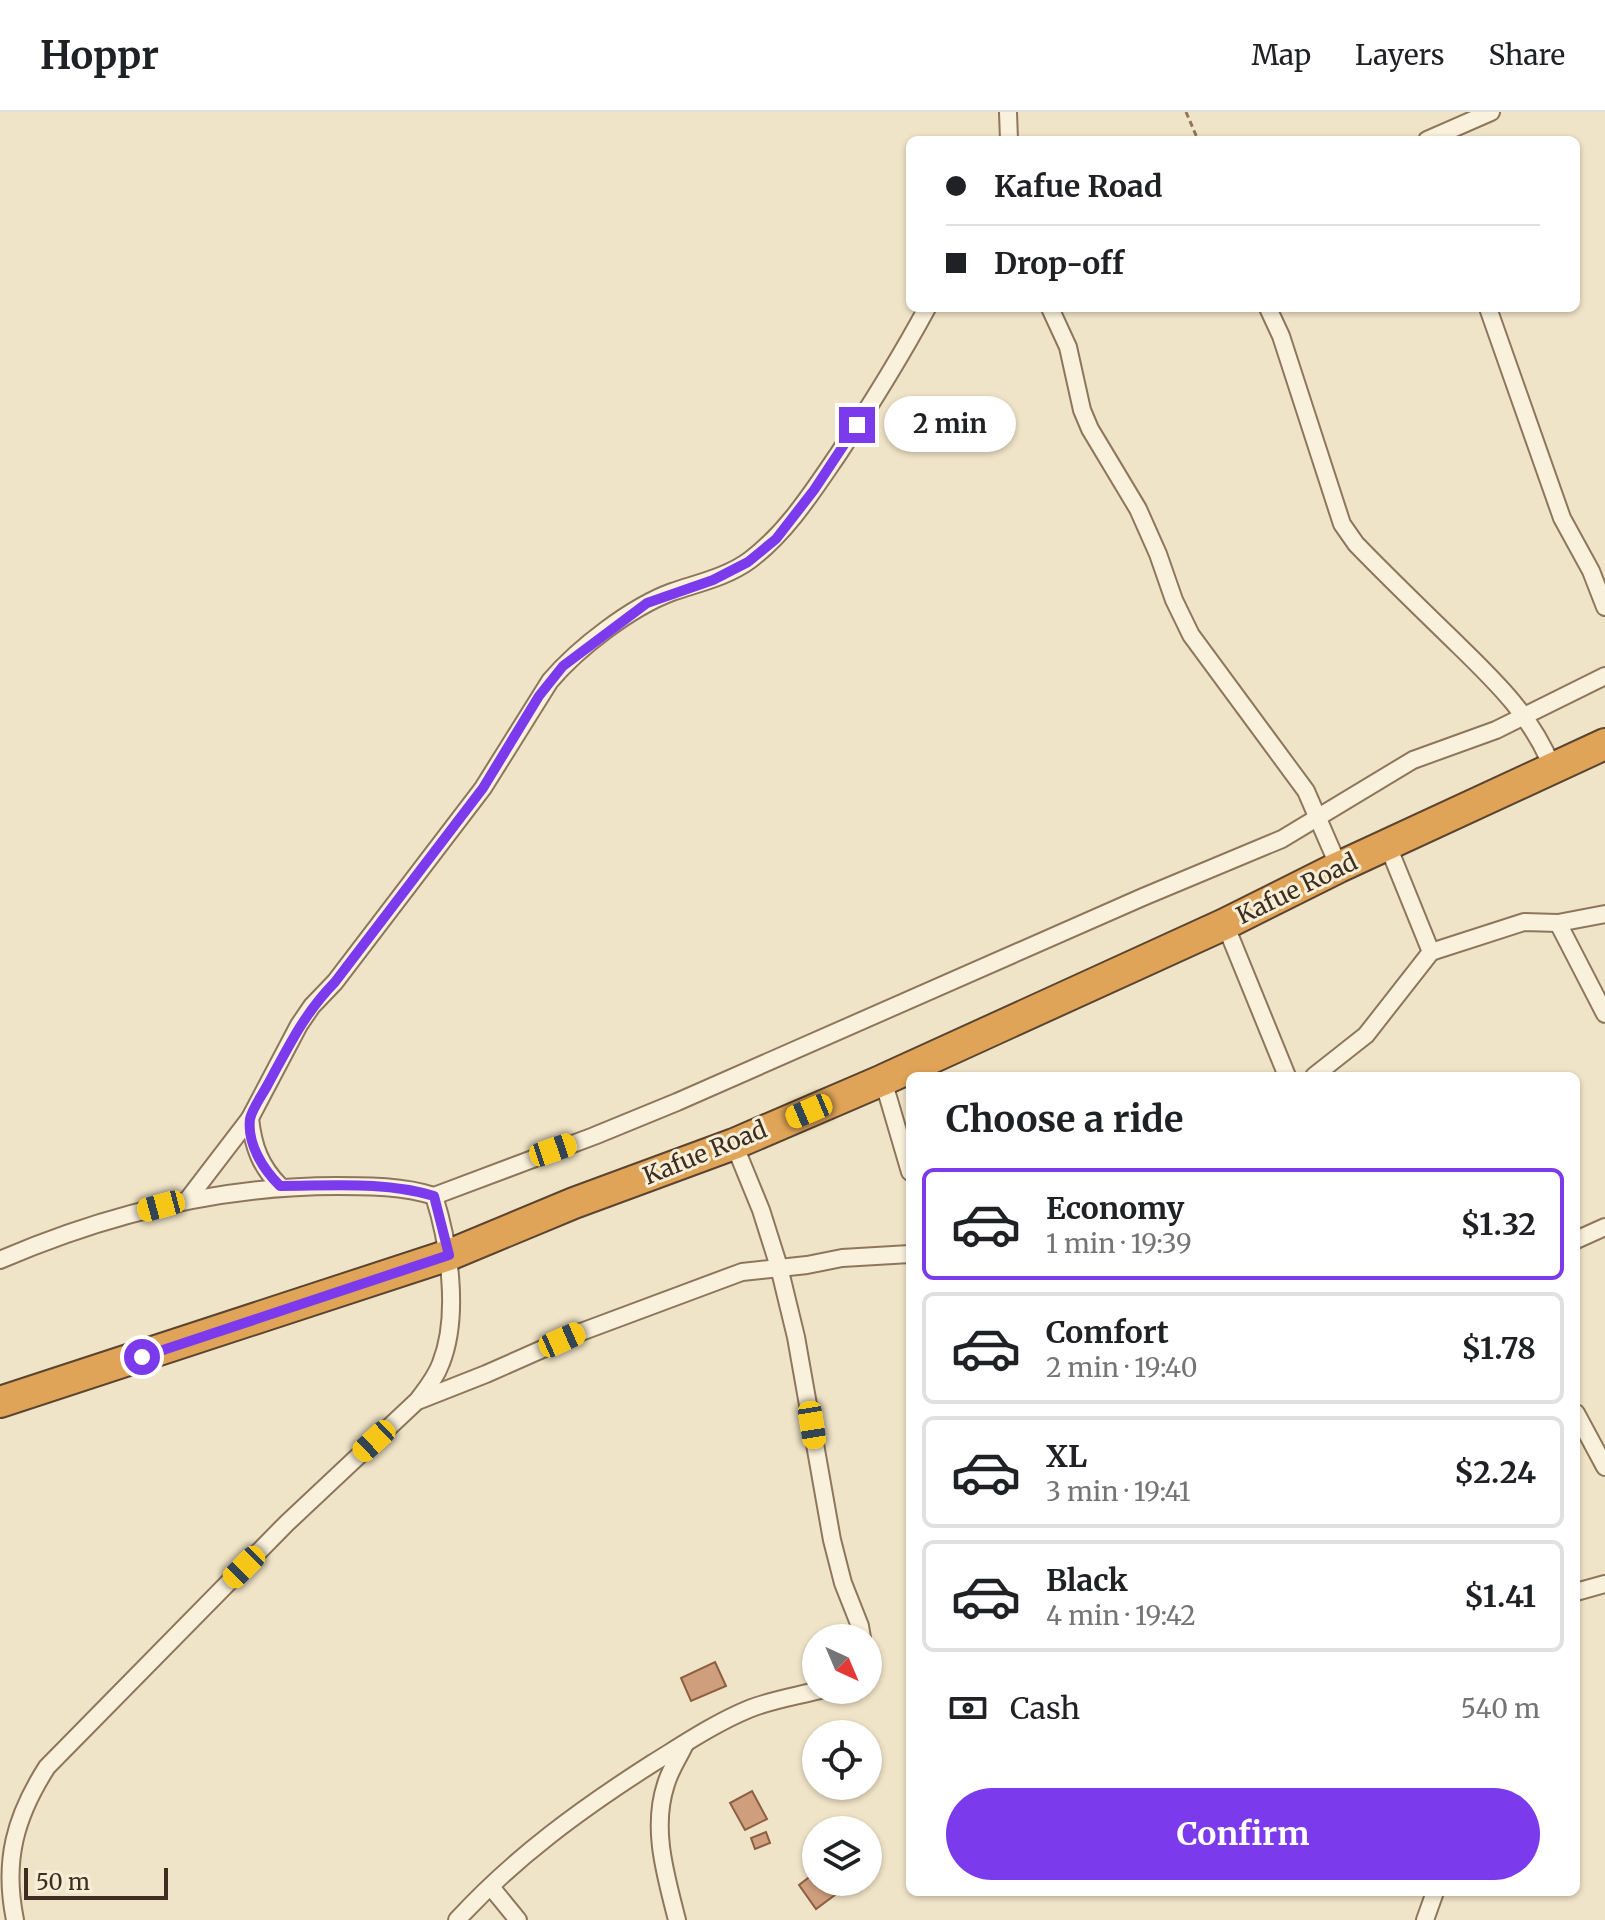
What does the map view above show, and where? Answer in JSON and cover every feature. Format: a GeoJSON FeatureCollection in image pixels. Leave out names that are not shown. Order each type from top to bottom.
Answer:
{"type":"FeatureCollection","features":[{"type":"Feature","properties":{"kind":"highway","name":"Kafue Road"},"geometry":{"type":"LineString","coordinates":[[0,1402],[449,1255],[574,1203],[734,1144],[883,1080],[1225,924],[1339,867],[1553,769],[1604,749]]}},
{"type":"Feature","properties":{"kind":"street"},"geometry":{"type":"LineString","coordinates":[[1008,112],[1009,136]]}},
{"type":"Feature","properties":{"kind":"street"},"geometry":{"type":"LineString","coordinates":[[1436,136],[1491,112]]}},
{"type":"Feature","properties":{"kind":"street"},"geometry":{"type":"LineString","coordinates":[[188,1199],[250,1118],[312,1006],[335,982],[483,788],[550,681],[563,666],[647,603],[713,580],[748,562],[776,539],[814,490],[865,414],[925,312]]}},
{"type":"Feature","properties":{"kind":"street"},"geometry":{"type":"LineString","coordinates":[[1052,312],[1068,347],[1082,410],[1090,429],[1138,509],[1191,635],[1306,791],[1339,867]]}},
{"type":"Feature","properties":{"kind":"street"},"geometry":{"type":"LineString","coordinates":[[1270,312],[1281,336],[1347,533],[1525,716],[1553,769]]}},
{"type":"Feature","properties":{"kind":"street"},"geometry":{"type":"LineString","coordinates":[[1489,312],[1562,518],[1591,571],[1605,607]]}},
{"type":"Feature","properties":{"kind":"street"},"geometry":{"type":"LineString","coordinates":[[0,1260],[56,1237],[188,1199],[280,1186],[356,1186],[416,1190],[434,1196],[677,1102],[1282,839],[1413,760],[1475,738],[1605,676]]}},
{"type":"Feature","properties":{"kind":"street"},"geometry":{"type":"LineString","coordinates":[[1388,846],[1431,952]]}},
{"type":"Feature","properties":{"kind":"street"},"geometry":{"type":"LineString","coordinates":[[1319,1072],[1366,1035],[1431,952],[1524,922],[1558,923],[1605,914]]}},
{"type":"Feature","properties":{"kind":"street"},"geometry":{"type":"LineString","coordinates":[[1558,923],[1605,1014]]}},
{"type":"Feature","properties":{"kind":"street"},"geometry":{"type":"LineString","coordinates":[[1225,924],[1285,1072]]}},
{"type":"Feature","properties":{"kind":"street"},"geometry":{"type":"LineString","coordinates":[[883,1080],[906,1158]]}},
{"type":"Feature","properties":{"kind":"street"},"geometry":{"type":"LineString","coordinates":[[250,1118],[258,1157],[267,1173],[280,1186]]}},
{"type":"Feature","properties":{"kind":"street"},"geometry":{"type":"LineString","coordinates":[[734,1144],[761,1210],[779,1267],[796,1337],[832,1540],[843,1583],[859,1624]]}},
{"type":"Feature","properties":{"kind":"street"},"geometry":{"type":"LineString","coordinates":[[15,1920],[10,1899],[8,1861],[32,1790],[47,1767],[287,1523],[418,1400],[432,1381],[442,1360],[450,1307],[449,1255],[434,1196]]}},
{"type":"Feature","properties":{"kind":"street"},"geometry":{"type":"LineString","coordinates":[[1580,1238],[1605,1227]]}},
{"type":"Feature","properties":{"kind":"street"},"geometry":{"type":"LineString","coordinates":[[418,1400],[621,1316],[742,1272],[842,1258],[906,1254]]}},
{"type":"Feature","properties":{"kind":"street"},"geometry":{"type":"LineString","coordinates":[[1580,1420],[1605,1467]]}},
{"type":"Feature","properties":{"kind":"street"},"geometry":{"type":"LineString","coordinates":[[1580,1591],[1605,1584]]}},
{"type":"Feature","properties":{"kind":"street"},"geometry":{"type":"LineString","coordinates":[[457,1920],[571,1817],[686,1742],[752,1708],[802,1695]]}},
{"type":"Feature","properties":{"kind":"street"},"geometry":{"type":"LineString","coordinates":[[677,1920],[663,1866],[660,1828],[666,1784],[686,1742]]}},
{"type":"Feature","properties":{"kind":"street"},"geometry":{"type":"LineString","coordinates":[[491,1887],[518,1920]]}},
{"type":"Feature","properties":{"kind":"street"},"geometry":{"type":"LineString","coordinates":[[1425,1920],[1434,1896]]}},
{"type":"Feature","properties":{"kind":"path"},"geometry":{"type":"LineString","coordinates":[[1186,112],[1196,136]]}},
{"type":"Feature","properties":{"kind":"building"},"geometry":{"type":"Polygon","coordinates":[[[715,1662],[726,1686],[691,1701],[681,1678],[715,1662]]]}},
{"type":"Feature","properties":{"kind":"building"},"geometry":{"type":"Polygon","coordinates":[[[752,1791],[767,1819],[745,1830],[730,1803],[752,1791]]]}},
{"type":"Feature","properties":{"kind":"building"},"geometry":{"type":"Polygon","coordinates":[[[766,1832],[770,1843],[755,1849],[751,1838],[766,1832]]]}},
{"type":"Feature","properties":{"kind":"building"},"geometry":{"type":"Polygon","coordinates":[[[807,1896],[834,1896],[816,1909],[807,1896]]]}},
{"type":"Feature","properties":{"kind":"route"},"geometry":{"type":"LineString","coordinates":[[142,1357],[449,1255],[434,1196],[416,1190],[356,1186],[280,1186],[267,1173],[258,1157],[250,1118],[312,1006],[335,982],[483,788],[539,696],[563,666],[647,603],[671,592],[713,580],[748,562],[776,539],[814,490],[857,425]]}}]}
